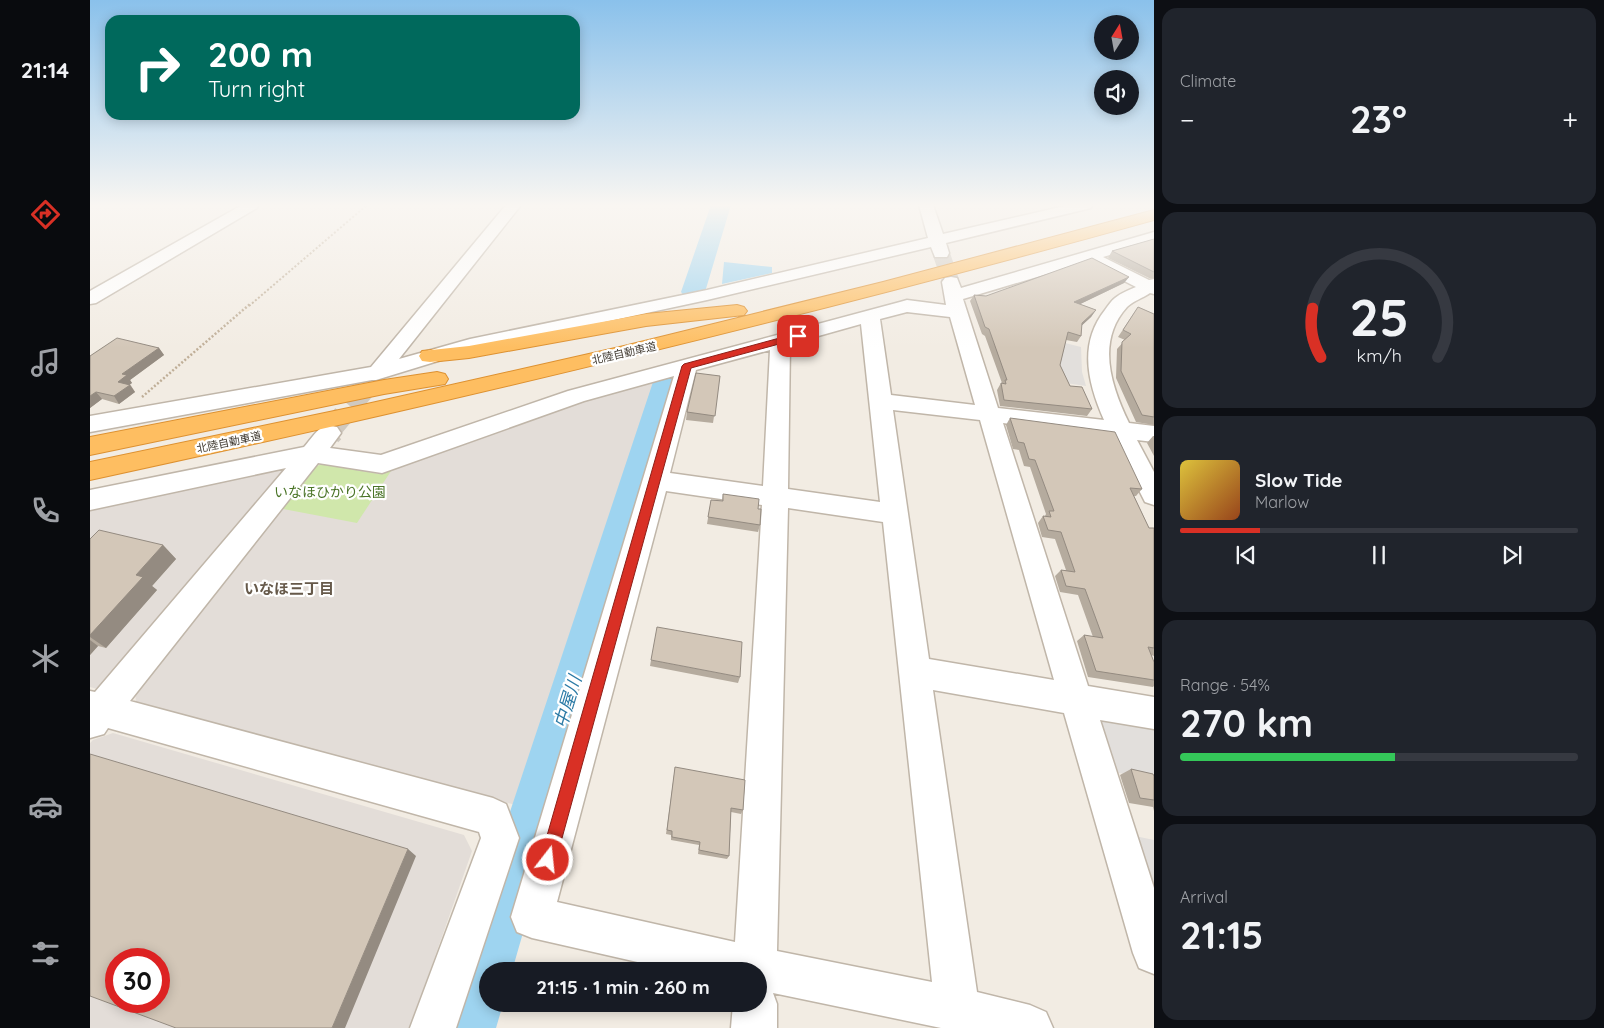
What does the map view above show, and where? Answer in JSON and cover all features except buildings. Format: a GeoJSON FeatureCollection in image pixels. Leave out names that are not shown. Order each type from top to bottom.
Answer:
{"type":"FeatureCollection","features":[{"type":"Feature","properties":{"kind":"highway","name":"北陸自動車道"},"geometry":{"type":"LineString","coordinates":[[90,452],[453,376],[737,312],[972,253]]}},
{"type":"Feature","properties":{"kind":"highway","name":"北陸自動車道"},"geometry":{"type":"LineString","coordinates":[[90,471],[458,392],[640,350],[1020,253]]}},
{"type":"Feature","properties":{"kind":"highway"},"geometry":{"type":"LineString","coordinates":[[430,356],[469,352],[646,320],[737,312]]}},
{"type":"Feature","properties":{"kind":"highway"},"geometry":{"type":"LineString","coordinates":[[90,446],[384,387],[453,376]]}},
{"type":"Feature","properties":{"kind":"street"},"geometry":{"type":"LineString","coordinates":[[90,299],[169,253]]}},
{"type":"Feature","properties":{"kind":"street"},"geometry":{"type":"LineString","coordinates":[[373,378],[475,253]]}},
{"type":"Feature","properties":{"kind":"street"},"geometry":{"type":"LineString","coordinates":[[90,424],[373,378],[430,356],[470,345],[910,253]]}},
{"type":"Feature","properties":{"kind":"street"},"geometry":{"type":"LineString","coordinates":[[90,500],[320,443],[382,464],[576,396],[907,306],[954,297],[1103,253]]}},
{"type":"Feature","properties":{"kind":"street"},"geometry":{"type":"LineString","coordinates":[[1090,257],[1152,287]]}},
{"type":"Feature","properties":{"kind":"street"},"geometry":{"type":"LineString","coordinates":[[1152,287],[1119,304],[1111,313],[1099,335],[1097,358],[1101,384],[1121,430],[1154,494]]}},
{"type":"Feature","properties":{"kind":"street"},"geometry":{"type":"LineString","coordinates":[[954,297],[988,414],[1154,953]]}},
{"type":"Feature","properties":{"kind":"street"},"geometry":{"type":"LineString","coordinates":[[870,317],[958,1008]]}},
{"type":"Feature","properties":{"kind":"street"},"geometry":{"type":"LineString","coordinates":[[756,962],[780,341]]}},
{"type":"Feature","properties":{"kind":"street"},"geometry":{"type":"LineString","coordinates":[[687,366],[532,916],[690,962]]}},
{"type":"Feature","properties":{"kind":"street"},"geometry":{"type":"LineString","coordinates":[[881,401],[1154,434]]}},
{"type":"Feature","properties":{"kind":"street"},"geometry":{"type":"LineString","coordinates":[[320,443],[94,714],[492,817],[500,838],[433,1028]]}},
{"type":"Feature","properties":{"kind":"street"},"geometry":{"type":"LineString","coordinates":[[656,480],[895,514]]}},
{"type":"Feature","properties":{"kind":"street"},"geometry":{"type":"LineString","coordinates":[[916,672],[1154,713]]}},
{"type":"Feature","properties":{"kind":"street"},"geometry":{"type":"LineString","coordinates":[[767,983],[958,1008],[1030,1028]]}},
{"type":"Feature","properties":{"kind":"street"},"geometry":{"type":"LineString","coordinates":[[754,1012],[754,1028]]}},
{"type":"Feature","properties":{"kind":"path"},"geometry":{"type":"LineString","coordinates":[[115,420],[311,253]]}},
{"type":"Feature","properties":{"kind":"shaded area"},"geometry":{"type":"Polygon","coordinates":[[[1065,343],[1081,347],[1082,372],[1086,386],[1066,383],[1052,353],[1065,343]]]}},
{"type":"Feature","properties":{"kind":"shaded area"},"geometry":{"type":"Polygon","coordinates":[[[656,376],[516,805],[136,705],[135,688],[309,469],[322,464],[379,474],[656,376]]]}},
{"type":"Feature","properties":{"kind":"shaded area"},"geometry":{"type":"Polygon","coordinates":[[[294,461],[101,690],[90,687],[90,508],[294,461]]]}},
{"type":"Feature","properties":{"kind":"shaded area"},"geometry":{"type":"Polygon","coordinates":[[[1107,714],[1154,723],[1154,780],[1114,772],[1098,722],[1107,714]]]}},
{"type":"Feature","properties":{"kind":"shaded area"},"geometry":{"type":"Polygon","coordinates":[[[113,733],[464,835],[472,851],[410,1028],[90,1028],[90,743],[93,740],[113,733]]]}},
{"type":"Feature","properties":{"kind":"shaded area"},"geometry":{"type":"Polygon","coordinates":[[[1135,836],[1154,840],[1154,894],[1135,836]]]}},
{"type":"Feature","properties":{"kind":"green space","name":"いなほひかり公園"},"geometry":{"type":"Polygon","coordinates":[[[322,464],[379,474],[393,468],[357,523],[278,508],[309,469],[322,464]]]}},
{"type":"Feature","properties":{"kind":"water"},"geometry":{"type":"Polygon","coordinates":[[[724,262],[772,267],[772,273],[722,284],[724,262]]]}},
{"type":"Feature","properties":{"kind":"waterway","name":"中屋川"},"geometry":{"type":"LineString","coordinates":[[693,292],[706,253]]}},
{"type":"Feature","properties":{"kind":"waterway","name":"中屋川"},"geometry":{"type":"LineString","coordinates":[[467,1028],[669,376]]}},
{"type":"Feature","properties":{"kind":"tunnel"},"geometry":{"type":"LineString","coordinates":[[941,253],[951,282]]}},
{"type":"Feature","properties":{"kind":"tunnel"},"geometry":{"type":"LineString","coordinates":[[330,431],[369,384]]}},
{"type":"Feature","properties":{"kind":"tunnel"},"geometry":{"type":"LineString","coordinates":[[329,433],[332,430]]}},
{"type":"Feature","properties":{"kind":"district","name":"いなほ三丁目"},"geometry":{"type":"Point","coordinates":[289,589]}},
{"type":"Feature","properties":{"kind":"route"},"geometry":{"type":"LineString","coordinates":[[548,860],[687,366],[798,336]]}}]}
